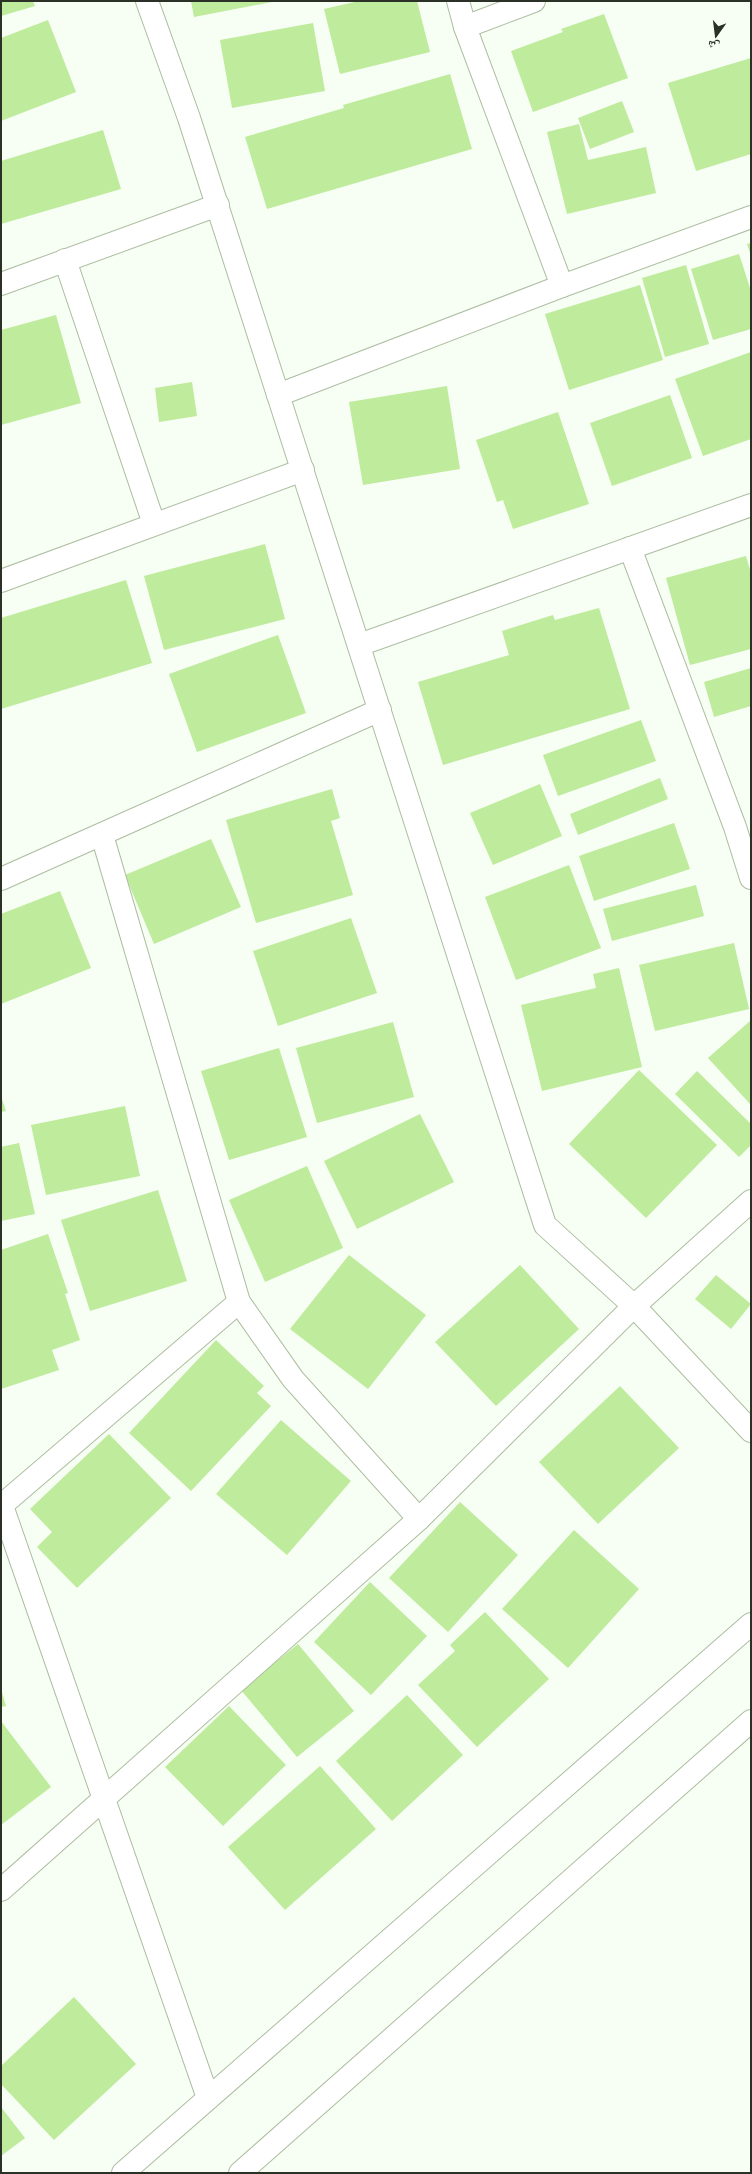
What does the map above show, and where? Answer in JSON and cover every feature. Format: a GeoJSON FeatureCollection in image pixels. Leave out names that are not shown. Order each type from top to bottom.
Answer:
{"type":"FeatureCollection","features":[{"type":"Feature","properties":{"kind":"street"},"geometry":{"type":"LineString","coordinates":[[147,1],[190,118],[546,1225],[634,1306],[751,1431]]}},
{"type":"Feature","properties":{"kind":"street"},"geometry":{"type":"LineString","coordinates":[[458,1],[465,27],[562,286]]}},
{"type":"Feature","properties":{"kind":"street"},"geometry":{"type":"LineString","coordinates":[[465,27],[534,1]]}},
{"type":"Feature","properties":{"kind":"street"},"geometry":{"type":"LineString","coordinates":[[1,284],[218,205]]}},
{"type":"Feature","properties":{"kind":"street"},"geometry":{"type":"LineString","coordinates":[[278,395],[562,286],[751,217]]}},
{"type":"Feature","properties":{"kind":"street"},"geometry":{"type":"LineString","coordinates":[[65,260],[154,524]]}},
{"type":"Feature","properties":{"kind":"street"},"geometry":{"type":"LineString","coordinates":[[1,581],[303,470]]}},
{"type":"Feature","properties":{"kind":"street"},"geometry":{"type":"LineString","coordinates":[[359,645],[751,505]]}},
{"type":"Feature","properties":{"kind":"street"},"geometry":{"type":"LineString","coordinates":[[630,548],[743,825],[751,878]]}},
{"type":"Feature","properties":{"kind":"street"},"geometry":{"type":"LineString","coordinates":[[1,879],[380,710]]}},
{"type":"Feature","properties":{"kind":"street"},"geometry":{"type":"LineString","coordinates":[[102,835],[240,1302],[293,1378],[418,1519]]}},
{"type":"Feature","properties":{"kind":"street"},"geometry":{"type":"LineString","coordinates":[[1,1890],[418,1519],[634,1306],[751,1201]]}},
{"type":"Feature","properties":{"kind":"street"},"geometry":{"type":"LineString","coordinates":[[208,2098],[1,1504],[240,1302]]}},
{"type":"Feature","properties":{"kind":"street"},"geometry":{"type":"LineString","coordinates":[[123,2173],[751,1624]]}},
{"type":"Feature","properties":{"kind":"street"},"geometry":{"type":"LineString","coordinates":[[240,2173],[751,1721]]}},
{"type":"Feature","properties":{"kind":"building"},"geometry":{"type":"Polygon","coordinates":[[[1,1],[33,1],[35,6],[1,16],[1,1]]]}},
{"type":"Feature","properties":{"kind":"building"},"geometry":{"type":"Polygon","coordinates":[[[191,1],[272,1],[272,2],[194,17],[191,1]]]}},
{"type":"Feature","properties":{"kind":"building"},"geometry":{"type":"Polygon","coordinates":[[[359,1],[417,1],[430,52],[340,74],[324,9],[359,1]]]}},
{"type":"Feature","properties":{"kind":"building"},"geometry":{"type":"Polygon","coordinates":[[[604,14],[628,78],[533,112],[511,51],[563,32],[561,29],[604,14]]]}},
{"type":"Feature","properties":{"kind":"building"},"geometry":{"type":"Polygon","coordinates":[[[48,20],[76,92],[1,121],[1,38],[48,20]]]}},
{"type":"Feature","properties":{"kind":"building"},"geometry":{"type":"Polygon","coordinates":[[[313,23],[325,91],[232,108],[220,40],[313,23]]]}},
{"type":"Feature","properties":{"kind":"building"},"geometry":{"type":"Polygon","coordinates":[[[751,58],[751,154],[696,171],[668,83],[751,58]]]}},
{"type":"Feature","properties":{"kind":"building"},"geometry":{"type":"Polygon","coordinates":[[[450,74],[472,149],[267,209],[245,137],[344,108],[343,105],[450,74]]]}},
{"type":"Feature","properties":{"kind":"building"},"geometry":{"type":"Polygon","coordinates":[[[622,101],[634,132],[590,149],[578,118],[622,101]]]}},
{"type":"Feature","properties":{"kind":"building"},"geometry":{"type":"Polygon","coordinates":[[[579,124],[588,160],[646,147],[656,193],[567,214],[547,132],[579,124]]]}},
{"type":"Feature","properties":{"kind":"building"},"geometry":{"type":"Polygon","coordinates":[[[103,130],[121,189],[1,224],[1,161],[103,130]]]}},
{"type":"Feature","properties":{"kind":"building"},"geometry":{"type":"Polygon","coordinates":[[[751,243],[751,256],[747,244],[751,243]]]}},
{"type":"Feature","properties":{"kind":"building"},"geometry":{"type":"Polygon","coordinates":[[[739,254],[751,291],[751,329],[713,340],[691,269],[739,254]]]}},
{"type":"Feature","properties":{"kind":"building"},"geometry":{"type":"Polygon","coordinates":[[[686,265],[709,344],[665,357],[642,278],[686,265]]]}},
{"type":"Feature","properties":{"kind":"building"},"geometry":{"type":"Polygon","coordinates":[[[640,285],[663,360],[569,390],[545,314],[640,285]]]}},
{"type":"Feature","properties":{"kind":"building"},"geometry":{"type":"Polygon","coordinates":[[[56,315],[81,403],[1,425],[1,330],[56,315]]]}},
{"type":"Feature","properties":{"kind":"building"},"geometry":{"type":"Polygon","coordinates":[[[751,352],[751,439],[703,456],[675,379],[751,352]]]}},
{"type":"Feature","properties":{"kind":"building"},"geometry":{"type":"Polygon","coordinates":[[[192,382],[197,416],[159,422],[155,388],[192,382]]]}},
{"type":"Feature","properties":{"kind":"building"},"geometry":{"type":"Polygon","coordinates":[[[447,386],[460,469],[363,485],[349,402],[447,386]]]}},
{"type":"Feature","properties":{"kind":"building"},"geometry":{"type":"Polygon","coordinates":[[[670,395],[692,458],[612,486],[590,423],[670,395]]]}},
{"type":"Feature","properties":{"kind":"building"},"geometry":{"type":"Polygon","coordinates":[[[558,412],[589,504],[513,529],[503,500],[497,502],[476,440],[558,412]]]}},
{"type":"Feature","properties":{"kind":"building"},"geometry":{"type":"Polygon","coordinates":[[[265,544],[285,619],[164,650],[144,576],[265,544]]]}},
{"type":"Feature","properties":{"kind":"building"},"geometry":{"type":"Polygon","coordinates":[[[746,556],[751,573],[751,649],[690,665],[666,578],[746,556]]]}},
{"type":"Feature","properties":{"kind":"building"},"geometry":{"type":"Polygon","coordinates":[[[126,580],[152,663],[1,709],[1,618],[126,580]]]}},
{"type":"Feature","properties":{"kind":"building"},"geometry":{"type":"Polygon","coordinates":[[[599,608],[630,709],[443,765],[418,682],[509,655],[502,631],[553,615],[555,620],[599,608]]]}},
{"type":"Feature","properties":{"kind":"building"},"geometry":{"type":"Polygon","coordinates":[[[278,635],[306,713],[197,752],[169,674],[278,635]]]}},
{"type":"Feature","properties":{"kind":"building"},"geometry":{"type":"Polygon","coordinates":[[[751,668],[751,706],[714,717],[704,682],[751,668]]]}},
{"type":"Feature","properties":{"kind":"building"},"geometry":{"type":"Polygon","coordinates":[[[641,720],[656,761],[558,796],[543,755],[641,720]]]}},
{"type":"Feature","properties":{"kind":"building"},"geometry":{"type":"Polygon","coordinates":[[[660,778],[668,799],[578,835],[570,814],[660,778]]]}},
{"type":"Feature","properties":{"kind":"building"},"geometry":{"type":"Polygon","coordinates":[[[540,784],[562,836],[493,865],[470,813],[540,784]]]}},
{"type":"Feature","properties":{"kind":"building"},"geometry":{"type":"Polygon","coordinates":[[[332,789],[340,818],[331,821],[353,895],[256,923],[226,820],[332,789]]]}},
{"type":"Feature","properties":{"kind":"building"},"geometry":{"type":"Polygon","coordinates":[[[674,823],[690,869],[594,901],[579,856],[674,823]]]}},
{"type":"Feature","properties":{"kind":"building"},"geometry":{"type":"Polygon","coordinates":[[[211,839],[241,907],[154,944],[125,875],[211,839]]]}},
{"type":"Feature","properties":{"kind":"building"},"geometry":{"type":"Polygon","coordinates":[[[569,865],[601,948],[516,980],[485,897],[569,865]]]}},
{"type":"Feature","properties":{"kind":"building"},"geometry":{"type":"Polygon","coordinates":[[[696,885],[704,916],[612,941],[603,909],[696,885]]]}},
{"type":"Feature","properties":{"kind":"building"},"geometry":{"type":"Polygon","coordinates":[[[60,891],[91,968],[1,1004],[1,914],[60,891]]]}},
{"type":"Feature","properties":{"kind":"building"},"geometry":{"type":"Polygon","coordinates":[[[351,918],[377,993],[278,1026],[253,951],[351,918]]]}},
{"type":"Feature","properties":{"kind":"building"},"geometry":{"type":"Polygon","coordinates":[[[734,943],[749,1009],[655,1031],[639,965],[734,943]]]}},
{"type":"Feature","properties":{"kind":"building"},"geometry":{"type":"Polygon","coordinates":[[[619,968],[642,1067],[542,1091],[521,1005],[596,988],[593,974],[619,968]]]}},
{"type":"Feature","properties":{"kind":"building"},"geometry":{"type":"Polygon","coordinates":[[[750,1021],[751,1022],[751,1105],[708,1058],[750,1021]]]}},
{"type":"Feature","properties":{"kind":"building"},"geometry":{"type":"Polygon","coordinates":[[[393,1022],[414,1097],[317,1123],[296,1048],[393,1022]]]}},
{"type":"Feature","properties":{"kind":"building"},"geometry":{"type":"Polygon","coordinates":[[[279,1048],[307,1137],[229,1160],[201,1071],[279,1048]]]}},
{"type":"Feature","properties":{"kind":"building"},"geometry":{"type":"Polygon","coordinates":[[[639,1070],[717,1145],[646,1218],[569,1144],[639,1070]]]}},
{"type":"Feature","properties":{"kind":"building"},"geometry":{"type":"Polygon","coordinates":[[[697,1071],[751,1124],[751,1145],[739,1157],[675,1094],[697,1071]]]}},
{"type":"Feature","properties":{"kind":"building"},"geometry":{"type":"Polygon","coordinates":[[[1,1096],[6,1111],[1,1112],[1,1096]]]}},
{"type":"Feature","properties":{"kind":"building"},"geometry":{"type":"Polygon","coordinates":[[[125,1106],[140,1176],[46,1195],[31,1125],[125,1106]]]}},
{"type":"Feature","properties":{"kind":"building"},"geometry":{"type":"Polygon","coordinates":[[[420,1114],[454,1182],[357,1229],[324,1161],[420,1114]]]}},
{"type":"Feature","properties":{"kind":"building"},"geometry":{"type":"Polygon","coordinates":[[[19,1143],[35,1214],[1,1221],[1,1147],[19,1143]]]}},
{"type":"Feature","properties":{"kind":"building"},"geometry":{"type":"Polygon","coordinates":[[[307,1166],[343,1248],[265,1282],[229,1200],[307,1166]]]}},
{"type":"Feature","properties":{"kind":"building"},"geometry":{"type":"Polygon","coordinates":[[[158,1190],[187,1281],[90,1311],[61,1220],[158,1190]]]}},
{"type":"Feature","properties":{"kind":"building"},"geometry":{"type":"Polygon","coordinates":[[[48,1234],[68,1293],[65,1294],[80,1340],[52,1350],[59,1370],[1,1389],[1,1250],[48,1234]]]}},
{"type":"Feature","properties":{"kind":"building"},"geometry":{"type":"Polygon","coordinates":[[[349,1255],[426,1315],[368,1389],[290,1329],[349,1255]]]}},
{"type":"Feature","properties":{"kind":"building"},"geometry":{"type":"Polygon","coordinates":[[[520,1265],[579,1329],[496,1406],[435,1342],[520,1265]]]}},
{"type":"Feature","properties":{"kind":"building"},"geometry":{"type":"Polygon","coordinates":[[[716,1275],[751,1304],[731,1329],[695,1299],[716,1275]]]}},
{"type":"Feature","properties":{"kind":"building"},"geometry":{"type":"Polygon","coordinates":[[[216,1340],[264,1386],[257,1393],[271,1406],[191,1491],[129,1433],[216,1340]]]}},
{"type":"Feature","properties":{"kind":"building"},"geometry":{"type":"Polygon","coordinates":[[[620,1386],[679,1448],[598,1524],[539,1462],[620,1386]]]}},
{"type":"Feature","properties":{"kind":"building"},"geometry":{"type":"Polygon","coordinates":[[[281,1420],[351,1481],[287,1555],[216,1494],[281,1420]]]}},
{"type":"Feature","properties":{"kind":"building"},"geometry":{"type":"Polygon","coordinates":[[[109,1434],[171,1498],[77,1588],[37,1547],[52,1532],[30,1509],[109,1434]]]}},
{"type":"Feature","properties":{"kind":"building"},"geometry":{"type":"Polygon","coordinates":[[[460,1502],[518,1555],[448,1632],[389,1578],[460,1502]]]}},
{"type":"Feature","properties":{"kind":"building"},"geometry":{"type":"Polygon","coordinates":[[[574,1530],[639,1589],[568,1668],[502,1609],[574,1530]]]}},
{"type":"Feature","properties":{"kind":"building"},"geometry":{"type":"Polygon","coordinates":[[[370,1582],[427,1636],[371,1695],[314,1642],[370,1582]]]}},
{"type":"Feature","properties":{"kind":"building"},"geometry":{"type":"Polygon","coordinates":[[[485,1612],[549,1679],[477,1747],[418,1685],[455,1651],[450,1645],[485,1612]]]}},
{"type":"Feature","properties":{"kind":"building"},"geometry":{"type":"Polygon","coordinates":[[[298,1644],[354,1711],[297,1757],[241,1690],[298,1644]]]}},
{"type":"Feature","properties":{"kind":"building"},"geometry":{"type":"Polygon","coordinates":[[[1,1689],[6,1706],[1,1707],[1,1689]]]}},
{"type":"Feature","properties":{"kind":"building"},"geometry":{"type":"Polygon","coordinates":[[[407,1695],[463,1755],[392,1821],[336,1761],[407,1695]]]}},
{"type":"Feature","properties":{"kind":"building"},"geometry":{"type":"Polygon","coordinates":[[[229,1706],[286,1765],[223,1826],[165,1767],[229,1706]]]}},
{"type":"Feature","properties":{"kind":"building"},"geometry":{"type":"Polygon","coordinates":[[[1,1721],[51,1787],[1,1825],[1,1721]]]}},
{"type":"Feature","properties":{"kind":"building"},"geometry":{"type":"Polygon","coordinates":[[[320,1766],[376,1829],[285,1910],[228,1847],[320,1766]]]}},
{"type":"Feature","properties":{"kind":"building"},"geometry":{"type":"Polygon","coordinates":[[[74,1997],[136,2064],[54,2140],[1,2084],[1,2066],[74,1997]]]}},
{"type":"Feature","properties":{"kind":"building"},"geometry":{"type":"Polygon","coordinates":[[[1,2107],[25,2138],[1,2156],[1,2107]]]}}]}
